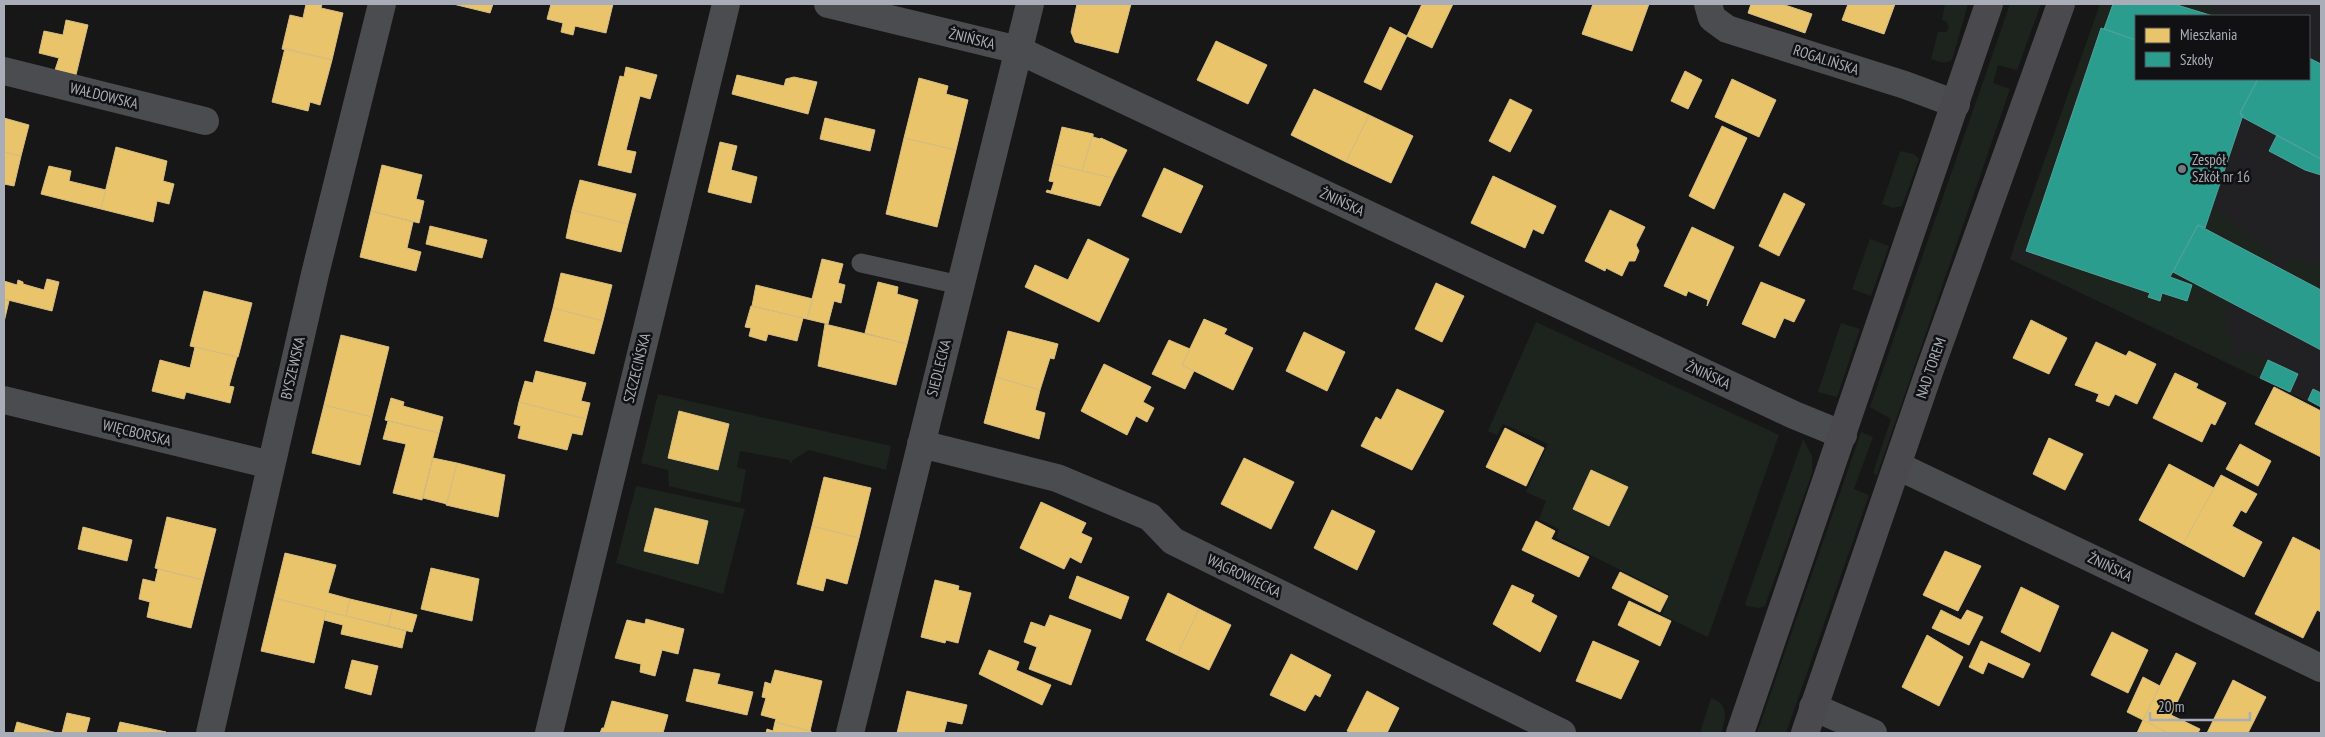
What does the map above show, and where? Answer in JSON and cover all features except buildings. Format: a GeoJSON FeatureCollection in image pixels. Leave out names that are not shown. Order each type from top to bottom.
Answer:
{"type":"FeatureCollection","features":[{"type":"Feature","properties":{"kind":"main road"},"geometry":{"type":"LineString","coordinates":[[1740,733],[1990,4]]}},
{"type":"Feature","properties":{"kind":"main road","name":"NAD TOREM"},"geometry":{"type":"LineString","coordinates":[[1805,733],[1933,362],[2061,4]]}},
{"type":"Feature","properties":{"kind":"street","name":"BYSZEWSKA"},"geometry":{"type":"LineString","coordinates":[[210,733],[315,274],[382,4]]}},
{"type":"Feature","properties":{"kind":"street","name":"SZCZECIŃSKA"},"geometry":{"type":"LineString","coordinates":[[549,733],[726,4]]}},
{"type":"Feature","properties":{"kind":"street","name":"ŻNIŃSKA"},"geometry":{"type":"LineString","coordinates":[[828,4],[1018,50],[1794,415],[1843,435]]}},
{"type":"Feature","properties":{"kind":"street","name":"SIEDLECKA"},"geometry":{"type":"LineString","coordinates":[[850,733],[1030,4]]}},
{"type":"Feature","properties":{"kind":"street","name":"ROGALIŃSKA"},"geometry":{"type":"LineString","coordinates":[[1708,4],[1712,18],[1726,29],[1905,85],[1956,104]]}},
{"type":"Feature","properties":{"kind":"street","name":"WAŁDOWSKA"},"geometry":{"type":"LineString","coordinates":[[4,72],[205,121]]}},
{"type":"Feature","properties":{"kind":"street","name":"WIĘCBORSKA"},"geometry":{"type":"LineString","coordinates":[[4,400],[271,465]]}},
{"type":"Feature","properties":{"kind":"street","name":"WĄGROWIECKA"},"geometry":{"type":"LineString","coordinates":[[921,444],[1057,478],[1150,517],[1173,541],[1562,733]]}},
{"type":"Feature","properties":{"kind":"street","name":"ŻNIŃSKA"},"geometry":{"type":"LineString","coordinates":[[1898,466],[2321,668]]}},
{"type":"Feature","properties":{"kind":"street"},"geometry":{"type":"LineString","coordinates":[[1813,707],[1873,733]]}},
{"type":"Feature","properties":{"kind":"lane"},"geometry":{"type":"LineString","coordinates":[[861,263],[960,285]]}},
{"type":"Feature","properties":{"kind":"shaded area"},"geometry":{"type":"Polygon","coordinates":[[[1945,4],[1968,4],[1952,60],[1939,62],[1931,59],[1938,32],[1946,32],[1949,28],[1947,22],[1942,20],[1945,4]]]}},
{"type":"Feature","properties":{"kind":"shaded area"},"geometry":{"type":"Polygon","coordinates":[[[2010,4],[2041,4],[2017,70],[1998,65],[1993,83],[2010,89],[1877,475],[1873,473],[1891,419],[1870,407],[2010,4]]]}},
{"type":"Feature","properties":{"kind":"shaded area"},"geometry":{"type":"Polygon","coordinates":[[[2100,4],[2113,4],[2104,29],[2101,28],[2025,253],[2013,249],[2100,4]]]}},
{"type":"Feature","properties":{"kind":"shaded area","name":"Zespół Szkół nr 16"},"geometry":{"type":"Polygon","coordinates":[[[2104,4],[2321,4],[2321,408],[2010,259],[2104,4]]]}},
{"type":"Feature","properties":{"kind":"shaded area"},"geometry":{"type":"Polygon","coordinates":[[[2174,4],[2203,4],[2222,12],[2221,15],[2210,15],[2174,4]]]}},
{"type":"Feature","properties":{"kind":"shaded area"},"geometry":{"type":"Polygon","coordinates":[[[1900,151],[1914,154],[1919,159],[1902,206],[1893,208],[1882,204],[1900,151]]]}},
{"type":"Feature","properties":{"kind":"shaded area"},"geometry":{"type":"Polygon","coordinates":[[[2212,205],[2239,231],[2274,252],[2269,262],[2205,228],[2212,205]]]}},
{"type":"Feature","properties":{"kind":"shaded area"},"geometry":{"type":"Polygon","coordinates":[[[1870,239],[1889,246],[1871,296],[1852,289],[1870,239]]]}},
{"type":"Feature","properties":{"kind":"shaded area"},"geometry":{"type":"Polygon","coordinates":[[[2011,256],[2038,266],[2043,257],[2150,293],[2148,297],[2159,301],[2162,293],[2187,301],[2191,285],[2170,277],[2173,272],[2230,302],[2223,320],[2228,335],[2235,344],[2228,356],[2238,360],[2246,350],[2268,360],[2260,378],[2010,259],[2011,256]]]}},
{"type":"Feature","properties":{"kind":"shaded area"},"geometry":{"type":"Polygon","coordinates":[[[2290,258],[2321,266],[2321,290],[2284,270],[2290,258]]]}},
{"type":"Feature","properties":{"kind":"shaded area"},"geometry":{"type":"Polygon","coordinates":[[[1536,322],[1779,435],[1708,637],[1662,615],[1669,594],[1556,538],[1559,529],[1539,519],[1546,501],[1526,492],[1548,444],[1503,424],[1497,435],[1488,431],[1536,322]]]}},
{"type":"Feature","properties":{"kind":"shaded area"},"geometry":{"type":"Polygon","coordinates":[[[1841,323],[1860,329],[1837,397],[1818,392],[1841,323]]]}},
{"type":"Feature","properties":{"kind":"shaded area"},"geometry":{"type":"Polygon","coordinates":[[[658,394],[891,446],[886,470],[809,450],[793,460],[791,464],[789,460],[740,451],[737,467],[746,470],[740,503],[669,486],[668,470],[641,463],[658,394]]]}},
{"type":"Feature","properties":{"kind":"shaded area"},"geometry":{"type":"Polygon","coordinates":[[[1861,432],[1873,437],[1854,489],[1869,495],[1786,733],[1757,733],[1861,432]]]}},
{"type":"Feature","properties":{"kind":"shaded area"},"geometry":{"type":"Polygon","coordinates":[[[1803,439],[1812,456],[1812,473],[1765,606],[1759,608],[1746,606],[1745,604],[1803,439]]]}},
{"type":"Feature","properties":{"kind":"shaded area"},"geometry":{"type":"Polygon","coordinates":[[[636,486],[745,509],[723,594],[616,563],[636,486]]]}},
{"type":"Feature","properties":{"kind":"shaded area"},"geometry":{"type":"Polygon","coordinates":[[[1711,698],[1721,704],[1725,712],[1721,733],[1700,733],[1711,698]]]}},
{"type":"Feature","properties":{"kind":"place","name":"Zespół Szkół nr 16"},"geometry":{"type":"Point","coordinates":[2182,169]}}]}
